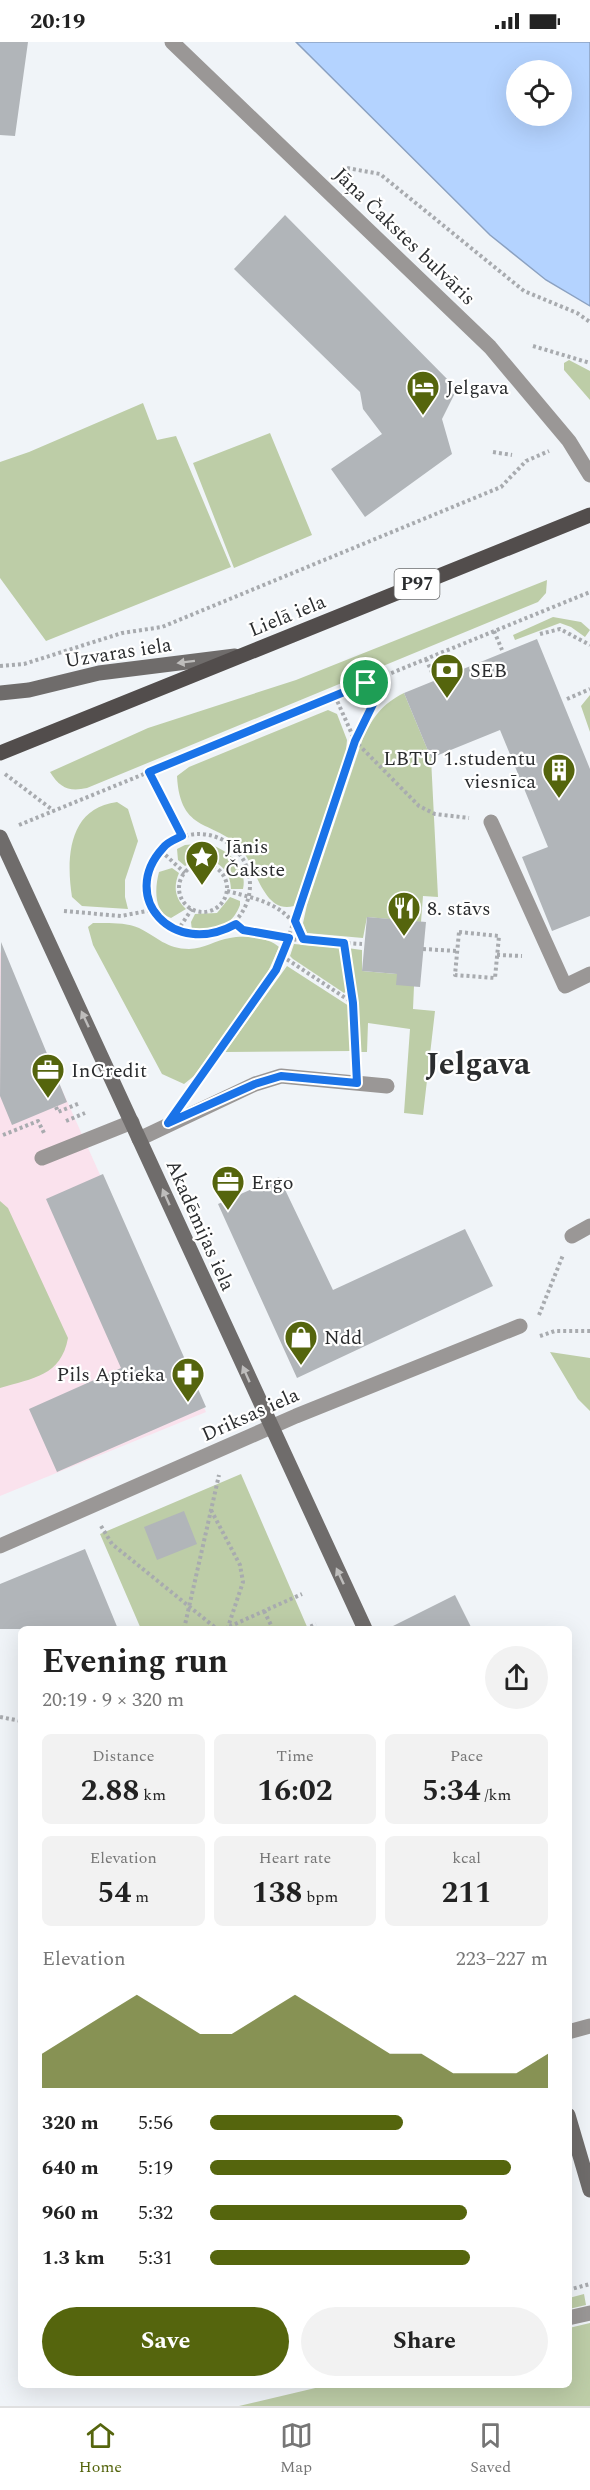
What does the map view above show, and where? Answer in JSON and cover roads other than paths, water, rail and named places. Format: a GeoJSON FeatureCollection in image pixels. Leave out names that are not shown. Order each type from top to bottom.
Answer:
{"type":"FeatureCollection","features":[{"type":"Feature","properties":{"kind":"main road","name":"Lielā iela"},"geometry":{"type":"LineString","coordinates":[[0,753],[590,515]]}},
{"type":"Feature","properties":{"kind":"main road","name":"Uzvaras iela"},"geometry":{"type":"LineString","coordinates":[[0,693],[29,690],[99,673],[244,655]]}},
{"type":"Feature","properties":{"kind":"main road","name":"Akadēmijas iela"},"geometry":{"type":"LineString","coordinates":[[0,837],[363,1626]]}},
{"type":"Feature","properties":{"kind":"main road"},"geometry":{"type":"LineString","coordinates":[[572,2129],[590,2190]]}},
{"type":"Feature","properties":{"kind":"street","name":"Jāņa Čakstes bulvāris"},"geometry":{"type":"LineString","coordinates":[[172,42],[490,347],[569,441],[590,475]]}},
{"type":"Feature","properties":{"kind":"street"},"geometry":{"type":"LineString","coordinates":[[491,822],[565,986],[590,974]]}},
{"type":"Feature","properties":{"kind":"street"},"geometry":{"type":"LineString","coordinates":[[139,1139],[255,1084],[281,1076],[387,1086]]}},
{"type":"Feature","properties":{"kind":"street"},"geometry":{"type":"LineString","coordinates":[[48,1156],[132,1122]]}},
{"type":"Feature","properties":{"kind":"street"},"geometry":{"type":"LineString","coordinates":[[572,1236],[590,1226]]}},
{"type":"Feature","properties":{"kind":"street","name":"Driksas iela"},"geometry":{"type":"LineString","coordinates":[[0,1546],[271,1428],[520,1326]]}},
{"type":"Feature","properties":{"kind":"street"},"geometry":{"type":"LineString","coordinates":[[572,2031],[590,2026]]}},
{"type":"Feature","properties":{"kind":"street"},"geometry":{"type":"LineString","coordinates":[[572,2317],[590,2313]]}},
{"type":"Feature","properties":{"kind":"water"},"geometry":{"type":"Polygon","coordinates":[[[296,42],[590,42],[590,306],[546,280],[490,235],[296,42]]]}},
{"type":"Feature","properties":{"kind":"place","name":"Jelgava"},"geometry":{"type":"Point","coordinates":[423,416]}},
{"type":"Feature","properties":{"kind":"place","name":"SEB"},"geometry":{"type":"Point","coordinates":[447,699]}},
{"type":"Feature","properties":{"kind":"place","name":"LBTU 1.studentu viesnīca"},"geometry":{"type":"Point","coordinates":[559,799]}},
{"type":"Feature","properties":{"kind":"place","name":"Jānis Čakste"},"geometry":{"type":"Point","coordinates":[202,886]}},
{"type":"Feature","properties":{"kind":"place","name":"8. stāvs"},"geometry":{"type":"Point","coordinates":[404,937]}},
{"type":"Feature","properties":{"kind":"place","name":"InCredit"},"geometry":{"type":"Point","coordinates":[48,1099]}},
{"type":"Feature","properties":{"kind":"place","name":"Ergo"},"geometry":{"type":"Point","coordinates":[228,1211]}},
{"type":"Feature","properties":{"kind":"place","name":"Ndd"},"geometry":{"type":"Point","coordinates":[301,1366]}},
{"type":"Feature","properties":{"kind":"place","name":"Pils Aptieka"},"geometry":{"type":"Point","coordinates":[188,1403]}},
{"type":"Feature","properties":{"kind":"district","name":"Jelgava"},"geometry":{"type":"Point","coordinates":[478,1063]}}]}
